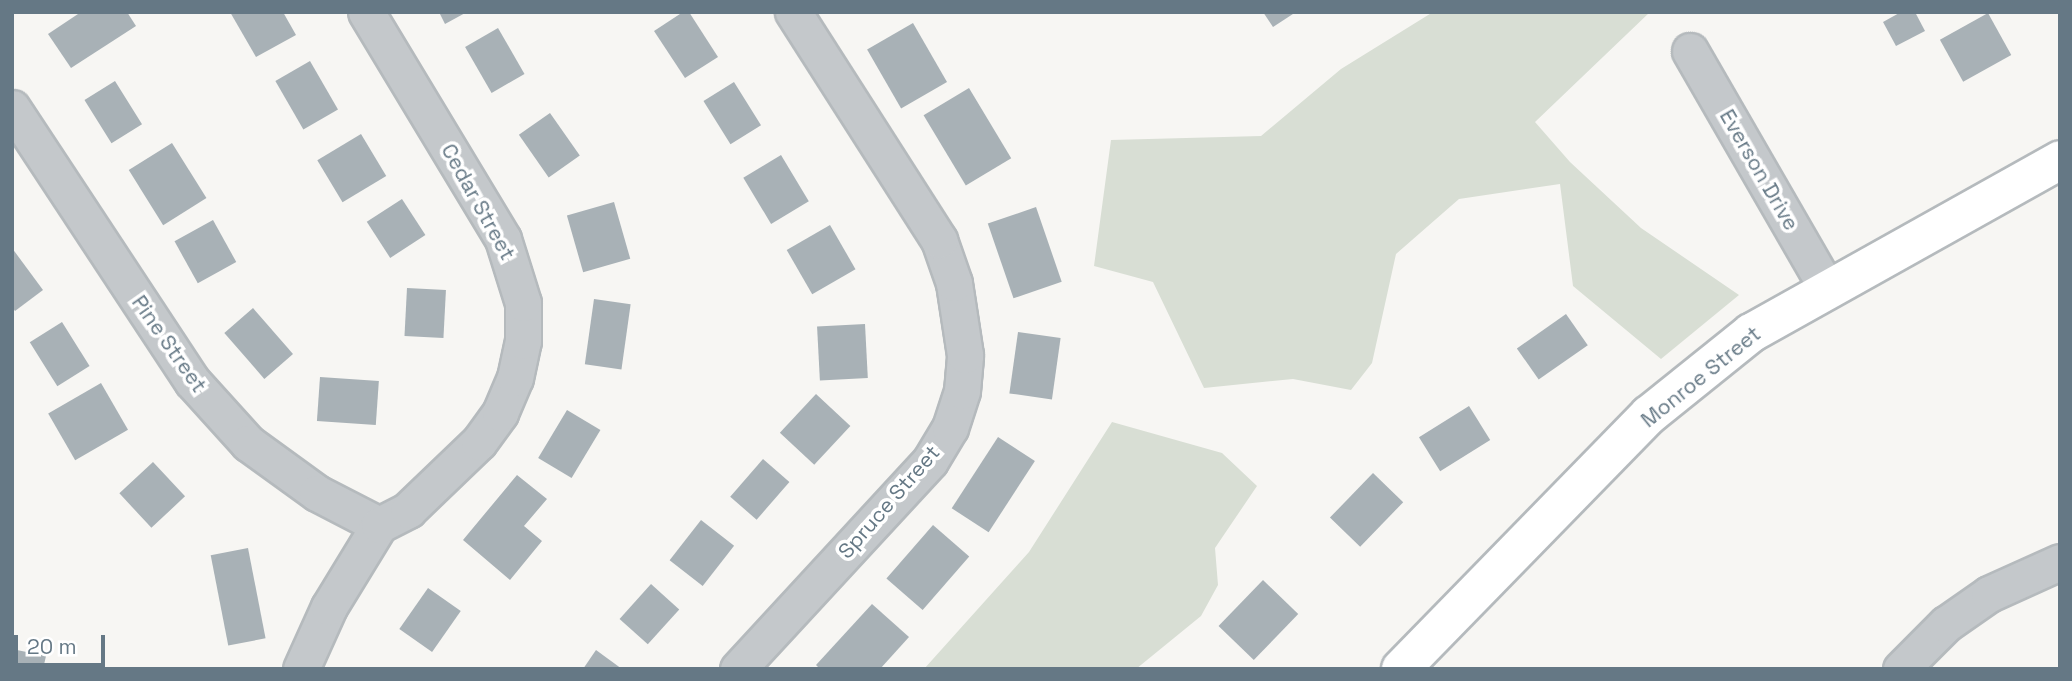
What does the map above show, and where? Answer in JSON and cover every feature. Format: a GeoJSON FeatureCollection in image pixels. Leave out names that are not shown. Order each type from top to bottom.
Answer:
{"type":"FeatureCollection","features":[{"type":"Feature","properties":{"kind":"main road","name":"Monroe Street"},"geometry":{"type":"LineString","coordinates":[[1401,669],[1649,415],[1751,333],[2060,160]]}},
{"type":"Feature","properties":{"kind":"street","name":"Cedar Street"},"geometry":{"type":"LineString","coordinates":[[366,12],[503,239],[523,303],[523,341],[515,378],[500,413],[480,442],[408,510],[379,525]]}},
{"type":"Feature","properties":{"kind":"street","name":"Spruce Street"},"geometry":{"type":"LineString","coordinates":[[738,669],[930,461],[954,416],[965,355],[954,284],[939,240],[793,12]]}},
{"type":"Feature","properties":{"kind":"street","name":"Everson Drive"},"geometry":{"type":"LineString","coordinates":[[1690,51],[1828,290]]}},
{"type":"Feature","properties":{"kind":"street","name":"Pine Street"},"geometry":{"type":"LineString","coordinates":[[12,108],[192,381],[248,443],[317,493],[379,525]]}},
{"type":"Feature","properties":{"kind":"street"},"geometry":{"type":"LineString","coordinates":[[301,669],[329,607],[379,525]]}},
{"type":"Feature","properties":{"kind":"street"},"geometry":{"type":"LineString","coordinates":[[1901,669],[1946,624],[1989,594],[2060,562]]}},
{"type":"Feature","properties":{"kind":"shaded area"},"geometry":{"type":"Polygon","coordinates":[[[1433,12],[1650,12],[1535,122],[1570,162],[1641,228],[1739,295],[1661,359],[1573,286],[1560,184],[1459,199],[1396,254],[1372,363],[1351,390],[1293,379],[1204,388],[1153,282],[1094,266],[1111,140],[1261,136],[1341,69],[1433,12]]]}},
{"type":"Feature","properties":{"kind":"shaded area"},"geometry":{"type":"Polygon","coordinates":[[[1112,422],[1222,453],[1257,486],[1215,548],[1218,585],[1201,616],[1136,669],[924,669],[1029,552],[1112,422]]]}},
{"type":"Feature","properties":{"kind":"building"},"geometry":{"type":"Polygon","coordinates":[[[81,12],[127,12],[136,26],[71,68],[48,34],[81,12]]]}},
{"type":"Feature","properties":{"kind":"building"},"geometry":{"type":"Polygon","coordinates":[[[230,12],[283,12],[296,35],[256,57],[230,12]]]}},
{"type":"Feature","properties":{"kind":"building"},"geometry":{"type":"Polygon","coordinates":[[[439,12],[467,12],[445,24],[439,12]]]}},
{"type":"Feature","properties":{"kind":"building"},"geometry":{"type":"Polygon","coordinates":[[[683,12],[689,12],[718,57],[685,78],[654,31],[683,12]]]}},
{"type":"Feature","properties":{"kind":"building"},"geometry":{"type":"Polygon","coordinates":[[[1263,12],[1296,12],[1273,27],[1263,12]]]}},
{"type":"Feature","properties":{"kind":"building"},"geometry":{"type":"Polygon","coordinates":[[[1901,12],[1915,12],[1925,31],[1896,46],[1883,22],[1901,12]]]}},
{"type":"Feature","properties":{"kind":"building"},"geometry":{"type":"Polygon","coordinates":[[[1988,13],[2011,55],[1963,82],[1940,40],[1988,13]]]}},
{"type":"Feature","properties":{"kind":"building"},"geometry":{"type":"Polygon","coordinates":[[[913,23],[947,82],[901,108],[867,50],[913,23]]]}},
{"type":"Feature","properties":{"kind":"building"},"geometry":{"type":"Polygon","coordinates":[[[498,28],[524,74],[492,93],[465,47],[498,28]]]}},
{"type":"Feature","properties":{"kind":"building"},"geometry":{"type":"Polygon","coordinates":[[[310,61],[338,109],[303,129],[275,81],[310,61]]]}},
{"type":"Feature","properties":{"kind":"building"},"geometry":{"type":"Polygon","coordinates":[[[115,81],[142,124],[111,143],[84,100],[115,81]]]}},
{"type":"Feature","properties":{"kind":"building"},"geometry":{"type":"Polygon","coordinates":[[[734,82],[761,125],[730,144],[703,101],[734,82]]]}},
{"type":"Feature","properties":{"kind":"building"},"geometry":{"type":"Polygon","coordinates":[[[969,88],[1011,158],[966,186],[924,115],[969,88]]]}},
{"type":"Feature","properties":{"kind":"building"},"geometry":{"type":"Polygon","coordinates":[[[550,113],[580,156],[549,177],[519,135],[550,113]]]}},
{"type":"Feature","properties":{"kind":"building"},"geometry":{"type":"Polygon","coordinates":[[[361,134],[386,176],[343,202],[317,160],[361,134]]]}},
{"type":"Feature","properties":{"kind":"building"},"geometry":{"type":"Polygon","coordinates":[[[172,143],[206,198],[163,225],[129,170],[172,143]]]}},
{"type":"Feature","properties":{"kind":"building"},"geometry":{"type":"Polygon","coordinates":[[[781,155],[809,201],[771,224],[743,178],[781,155]]]}},
{"type":"Feature","properties":{"kind":"building"},"geometry":{"type":"Polygon","coordinates":[[[402,199],[425,235],[390,258],[367,222],[402,199]]]}},
{"type":"Feature","properties":{"kind":"building"},"geometry":{"type":"Polygon","coordinates":[[[614,202],[630,259],[583,272],[567,216],[614,202]]]}},
{"type":"Feature","properties":{"kind":"building"},"geometry":{"type":"Polygon","coordinates":[[[1036,207],[1062,282],[1013,298],[988,224],[1036,207]]]}},
{"type":"Feature","properties":{"kind":"building"},"geometry":{"type":"Polygon","coordinates":[[[213,220],[236,262],[198,283],[175,241],[213,220]]]}},
{"type":"Feature","properties":{"kind":"building"},"geometry":{"type":"Polygon","coordinates":[[[830,225],[856,269],[812,294],[787,250],[830,225]]]}},
{"type":"Feature","properties":{"kind":"building"},"geometry":{"type":"Polygon","coordinates":[[[12,248],[43,290],[15,311],[12,307],[12,248]]]}},
{"type":"Feature","properties":{"kind":"building"},"geometry":{"type":"Polygon","coordinates":[[[407,288],[446,290],[443,338],[404,336],[407,288]]]}},
{"type":"Feature","properties":{"kind":"building"},"geometry":{"type":"Polygon","coordinates":[[[594,299],[631,304],[621,370],[585,364],[594,299]]]}},
{"type":"Feature","properties":{"kind":"building"},"geometry":{"type":"Polygon","coordinates":[[[253,308],[293,354],[264,379],[224,333],[253,308]]]}},
{"type":"Feature","properties":{"kind":"building"},"geometry":{"type":"Polygon","coordinates":[[[1566,314],[1588,345],[1539,380],[1517,348],[1566,314]]]}},
{"type":"Feature","properties":{"kind":"building"},"geometry":{"type":"Polygon","coordinates":[[[62,322],[90,366],[57,386],[30,342],[62,322]]]}},
{"type":"Feature","properties":{"kind":"building"},"geometry":{"type":"Polygon","coordinates":[[[865,324],[868,378],[820,380],[817,327],[865,324]]]}},
{"type":"Feature","properties":{"kind":"building"},"geometry":{"type":"Polygon","coordinates":[[[1018,332],[1061,338],[1052,399],[1009,393],[1018,332]]]}},
{"type":"Feature","properties":{"kind":"building"},"geometry":{"type":"Polygon","coordinates":[[[320,377],[379,381],[376,425],[317,421],[320,377]]]}},
{"type":"Feature","properties":{"kind":"building"},"geometry":{"type":"Polygon","coordinates":[[[101,383],[128,430],[75,460],[48,414],[101,383]]]}},
{"type":"Feature","properties":{"kind":"building"},"geometry":{"type":"Polygon","coordinates":[[[816,394],[850,426],[814,465],[780,433],[816,394]]]}},
{"type":"Feature","properties":{"kind":"building"},"geometry":{"type":"Polygon","coordinates":[[[1469,406],[1490,440],[1440,471],[1419,437],[1469,406]]]}},
{"type":"Feature","properties":{"kind":"building"},"geometry":{"type":"Polygon","coordinates":[[[567,410],[600,430],[572,478],[538,458],[567,410]]]}},
{"type":"Feature","properties":{"kind":"building"},"geometry":{"type":"Polygon","coordinates":[[[998,437],[1035,461],[989,532],[952,508],[998,437]]]}},
{"type":"Feature","properties":{"kind":"building"},"geometry":{"type":"Polygon","coordinates":[[[763,459],[789,482],[757,520],[730,497],[763,459]]]}},
{"type":"Feature","properties":{"kind":"building"},"geometry":{"type":"Polygon","coordinates":[[[153,462],[185,496],[151,528],[119,493],[153,462]]]}},
{"type":"Feature","properties":{"kind":"building"},"geometry":{"type":"Polygon","coordinates":[[[1373,473],[1403,502],[1360,547],[1330,518],[1373,473]]]}},
{"type":"Feature","properties":{"kind":"building"},"geometry":{"type":"Polygon","coordinates":[[[517,475],[547,499],[524,526],[542,541],[510,580],[463,540],[517,475]]]}},
{"type":"Feature","properties":{"kind":"building"},"geometry":{"type":"Polygon","coordinates":[[[701,520],[734,546],[703,586],[670,560],[701,520]]]}},
{"type":"Feature","properties":{"kind":"building"},"geometry":{"type":"Polygon","coordinates":[[[933,525],[969,556],[923,610],[886,579],[933,525]]]}},
{"type":"Feature","properties":{"kind":"building"},"geometry":{"type":"Polygon","coordinates":[[[248,548],[266,638],[228,646],[211,555],[248,548]]]}},
{"type":"Feature","properties":{"kind":"building"},"geometry":{"type":"Polygon","coordinates":[[[1263,580],[1298,614],[1254,660],[1219,626],[1263,580]]]}},
{"type":"Feature","properties":{"kind":"building"},"geometry":{"type":"Polygon","coordinates":[[[651,584],[679,609],[648,644],[620,619],[651,584]]]}},
{"type":"Feature","properties":{"kind":"building"},"geometry":{"type":"Polygon","coordinates":[[[428,588],[461,611],[432,652],[399,629],[428,588]]]}},
{"type":"Feature","properties":{"kind":"building"},"geometry":{"type":"Polygon","coordinates":[[[872,604],[909,637],[880,669],[820,669],[816,665],[872,604]]]}},
{"type":"Feature","properties":{"kind":"building"},"geometry":{"type":"Polygon","coordinates":[[[12,649],[46,656],[43,669],[12,669],[12,649]]]}},
{"type":"Feature","properties":{"kind":"building"},"geometry":{"type":"Polygon","coordinates":[[[596,650],[622,669],[583,669],[596,650]]]}}]}
